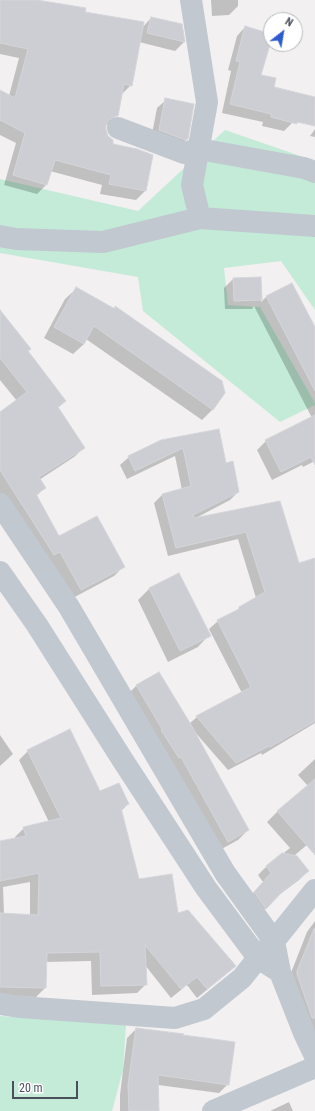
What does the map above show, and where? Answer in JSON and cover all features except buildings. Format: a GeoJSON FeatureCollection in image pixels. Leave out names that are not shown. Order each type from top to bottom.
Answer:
{"type":"FeatureCollection","features":[{"type":"Feature","properties":{"kind":"street"},"geometry":{"type":"LineString","coordinates":[[191,0],[206,102],[192,185],[200,218]]}},
{"type":"Feature","properties":{"kind":"street"},"geometry":{"type":"LineString","coordinates":[[118,128],[184,153],[199,149],[304,168],[315,172]]}},
{"type":"Feature","properties":{"kind":"street"},"geometry":{"type":"LineString","coordinates":[[0,236],[16,239],[103,242],[200,218],[315,226]]}},
{"type":"Feature","properties":{"kind":"street"},"geometry":{"type":"LineString","coordinates":[[0,504],[70,607],[225,873],[274,941],[280,972],[315,1056]]}},
{"type":"Feature","properties":{"kind":"street"},"geometry":{"type":"LineString","coordinates":[[0,572],[38,626],[206,888],[258,958],[280,972]]}},
{"type":"Feature","properties":{"kind":"street"},"geometry":{"type":"LineString","coordinates":[[0,1004],[20,1007],[175,1018],[204,1009],[242,978],[315,890]]}},
{"type":"Feature","properties":{"kind":"street"},"geometry":{"type":"LineString","coordinates":[[213,1111],[315,1067]]}},
{"type":"Feature","properties":{"kind":"green space"},"geometry":{"type":"Polygon","coordinates":[[[225,130],[315,161],[315,310],[281,261],[224,268],[228,305],[260,307],[315,403],[315,405],[280,422],[143,311],[138,277],[0,253],[0,179],[138,211],[225,130]]]}},
{"type":"Feature","properties":{"kind":"green space"},"geometry":{"type":"Polygon","coordinates":[[[0,1016],[126,1025],[123,1070],[112,1111],[0,1111],[0,1016]]]}}]}
